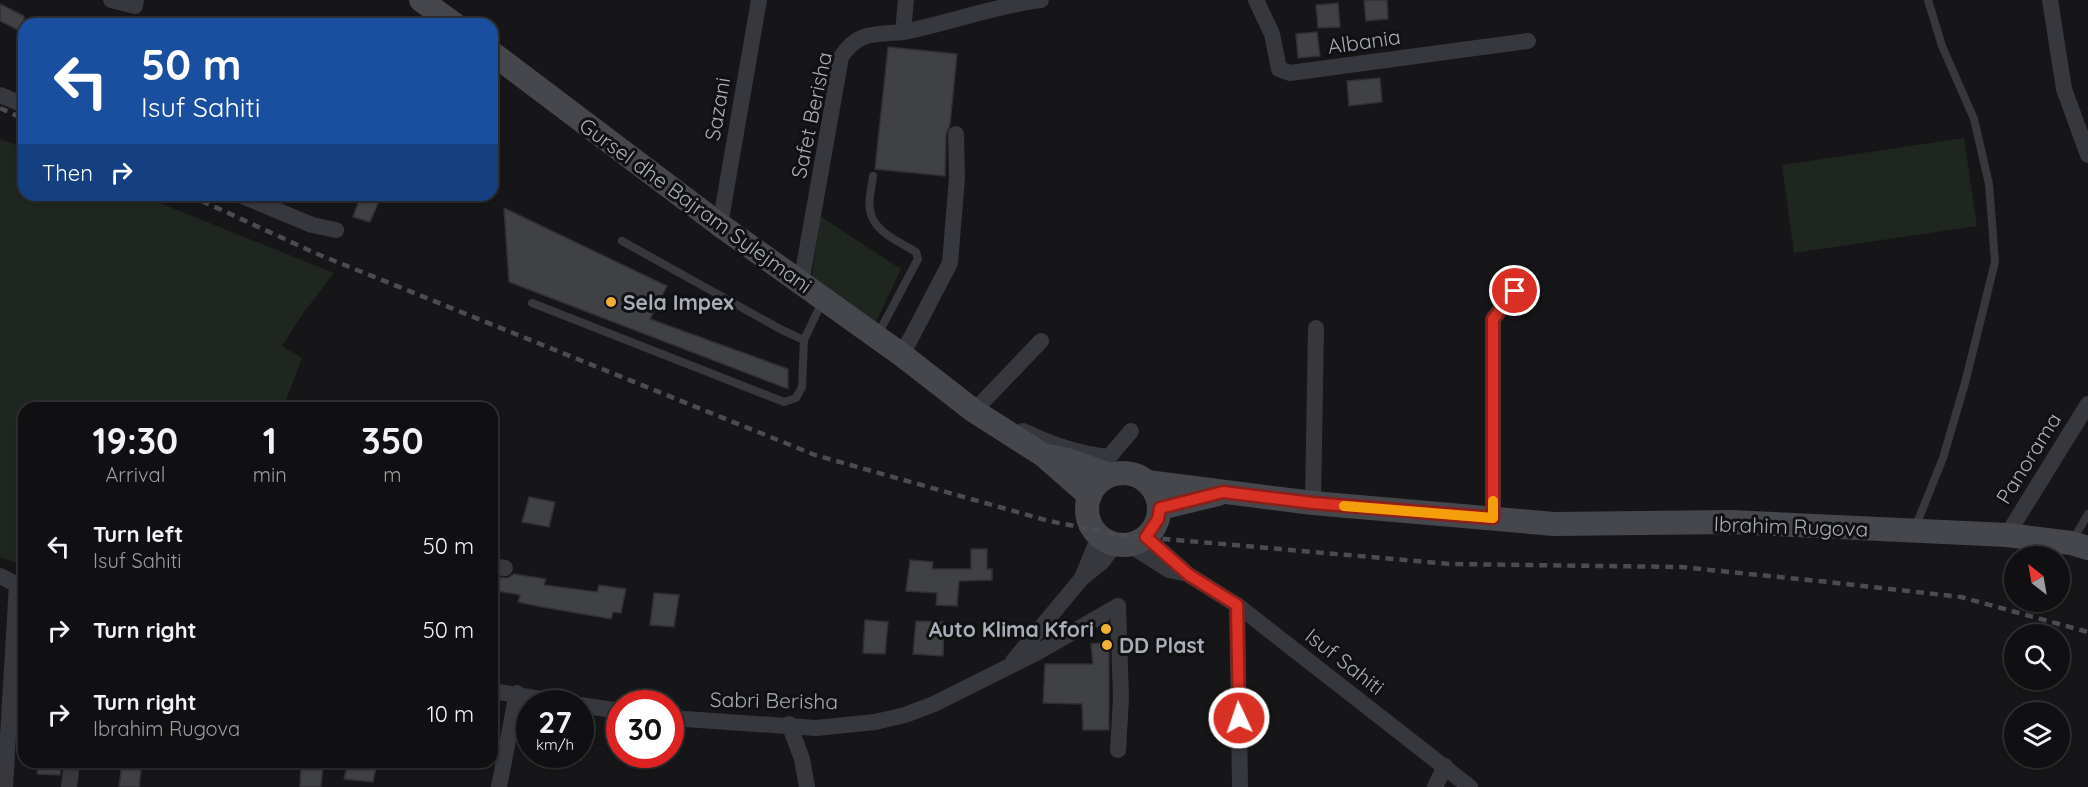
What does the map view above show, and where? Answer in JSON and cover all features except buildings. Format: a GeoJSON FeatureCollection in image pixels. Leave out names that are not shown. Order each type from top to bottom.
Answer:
{"type":"FeatureCollection","features":[{"type":"Feature","properties":{"kind":"street"},"geometry":{"type":"LineString","coordinates":[[111,0],[135,6],[136,0]]}},
{"type":"Feature","properties":{"kind":"street"},"geometry":{"type":"LineString","coordinates":[[421,0],[446,18]]}},
{"type":"Feature","properties":{"kind":"street","name":"Sazani"},"geometry":{"type":"LineString","coordinates":[[720,225],[759,0]]}},
{"type":"Feature","properties":{"kind":"street"},"geometry":{"type":"LineString","coordinates":[[903,32],[906,0]]}},
{"type":"Feature","properties":{"kind":"street","name":"Safet Berisha"},"geometry":{"type":"LineString","coordinates":[[801,283],[841,57],[848,46],[861,36],[903,32],[948,23],[1018,3],[1041,0]]}},
{"type":"Feature","properties":{"kind":"street","name":"Albania"},"geometry":{"type":"LineString","coordinates":[[1256,0],[1272,34],[1279,69],[1290,73],[1528,41]]}},
{"type":"Feature","properties":{"kind":"street"},"geometry":{"type":"LineString","coordinates":[[2050,0],[2064,89],[2088,155]]}},
{"type":"Feature","properties":{"kind":"street","name":"Gursel dhe Bajram Sylejmani"},"geometry":{"type":"LineString","coordinates":[[498,58],[720,225],[1043,455],[1090,496]]}},
{"type":"Feature","properties":{"kind":"street"},"geometry":{"type":"LineString","coordinates":[[0,95],[18,102]]}},
{"type":"Feature","properties":{"kind":"street"},"geometry":{"type":"LineString","coordinates":[[902,355],[950,263],[957,177],[956,134]]}},
{"type":"Feature","properties":{"kind":"street"},"geometry":{"type":"LineString","coordinates":[[254,201],[312,225],[336,230]]}},
{"type":"Feature","properties":{"kind":"street"},"geometry":{"type":"LineString","coordinates":[[1493,518],[1493,319],[1526,278]]}},
{"type":"Feature","properties":{"kind":"street"},"geometry":{"type":"LineString","coordinates":[[1313,503],[1316,328]]}},
{"type":"Feature","properties":{"kind":"street"},"geometry":{"type":"LineString","coordinates":[[1041,341],[976,409],[1045,442],[1093,455],[1110,466],[1148,482],[1158,498],[1160,508],[1158,519],[1122,540],[1088,518],[1090,496],[1110,466],[1131,431]]}},
{"type":"Feature","properties":{"kind":"street","name":"Panorama"},"geometry":{"type":"LineString","coordinates":[[2007,535],[2088,404]]}},
{"type":"Feature","properties":{"kind":"street","name":"Gursel dhe Bajram Sylejmani"},"geometry":{"type":"LineString","coordinates":[[1043,455],[1110,466]]}},
{"type":"Feature","properties":{"kind":"street","name":"Ibrahim Rugova"},"geometry":{"type":"LineString","coordinates":[[1148,482],[1313,503],[1554,524],[1730,522],[2007,535],[2079,546]]}},
{"type":"Feature","properties":{"kind":"street","name":"Ibrahim Rugova"},"geometry":{"type":"LineString","coordinates":[[1160,508],[1223,492]]}},
{"type":"Feature","properties":{"kind":"street","name":"Isuf Sahiti"},"geometry":{"type":"LineString","coordinates":[[1122,540],[1169,570],[1189,575],[1237,605],[1470,787]]}},
{"type":"Feature","properties":{"kind":"street","name":"Sabri Berisha"},"geometry":{"type":"LineString","coordinates":[[1009,666],[1082,579],[1122,540]]}},
{"type":"Feature","properties":{"kind":"street"},"geometry":{"type":"LineString","coordinates":[[0,576],[18,585]]}},
{"type":"Feature","properties":{"kind":"street"},"geometry":{"type":"LineString","coordinates":[[1237,605],[1240,787]]}},
{"type":"Feature","properties":{"kind":"street","name":"Sabri Berisha"},"geometry":{"type":"LineString","coordinates":[[684,719],[761,725],[789,724],[816,728],[875,722],[905,715],[934,704],[1009,666],[1118,606],[1121,698],[1118,750]]}},
{"type":"Feature","properties":{"kind":"street"},"geometry":{"type":"LineString","coordinates":[[5,787],[18,613]]}},
{"type":"Feature","properties":{"kind":"street"},"geometry":{"type":"LineString","coordinates":[[498,691],[516,693]]}},
{"type":"Feature","properties":{"kind":"street"},"geometry":{"type":"LineString","coordinates":[[499,787],[516,698]]}},
{"type":"Feature","properties":{"kind":"street"},"geometry":{"type":"LineString","coordinates":[[789,724],[802,759],[807,787]]}},
{"type":"Feature","properties":{"kind":"street"},"geometry":{"type":"LineString","coordinates":[[1435,787],[1445,766]]}},
{"type":"Feature","properties":{"kind":"street"},"geometry":{"type":"LineString","coordinates":[[69,787],[71,768]]}},
{"type":"Feature","properties":{"kind":"lane"},"geometry":{"type":"LineString","coordinates":[[1914,531],[1949,437],[1995,262],[1989,184],[1974,119],[1942,46],[1928,0]]}},
{"type":"Feature","properties":{"kind":"lane"},"geometry":{"type":"LineString","coordinates":[[873,176],[870,211],[877,224],[901,245],[916,252],[918,259],[876,336]]}},
{"type":"Feature","properties":{"kind":"lane"},"geometry":{"type":"LineString","coordinates":[[622,241],[804,340]]}},
{"type":"Feature","properties":{"kind":"lane"},"geometry":{"type":"LineString","coordinates":[[532,303],[784,402],[796,398],[802,387],[804,340],[824,299]]}},
{"type":"Feature","properties":{"kind":"lane"},"geometry":{"type":"LineString","coordinates":[[2079,546],[2088,514]]}},
{"type":"Feature","properties":{"kind":"shaded area"},"geometry":{"type":"Polygon","coordinates":[[[1964,138],[1977,226],[1794,253],[1782,165],[1964,138]]]}},
{"type":"Feature","properties":{"kind":"shaded area"},"geometry":{"type":"Polygon","coordinates":[[[0,139],[18,146],[18,201],[155,201],[334,273],[304,312],[282,346],[302,358],[285,402],[18,402],[18,564],[0,557],[0,139]]]}},
{"type":"Feature","properties":{"kind":"shaded area"},"geometry":{"type":"Polygon","coordinates":[[[820,216],[901,269],[875,324],[811,284],[820,216]]]}},
{"type":"Feature","properties":{"kind":"railway"},"geometry":{"type":"LineString","coordinates":[[0,108],[18,116]]}},
{"type":"Feature","properties":{"kind":"railway"},"geometry":{"type":"LineString","coordinates":[[202,201],[315,253],[815,455],[1049,521],[1120,535],[1450,564],[1681,567],[1828,582],[1961,597],[2088,632]]}},
{"type":"Feature","properties":{"kind":"slow traffic"},"geometry":{"type":"LineString","coordinates":[[1344,506],[1493,518],[1493,501]]}},
{"type":"Feature","properties":{"kind":"place","name":"Sela Impex"},"geometry":{"type":"Point","coordinates":[611,302]}},
{"type":"Feature","properties":{"kind":"place","name":"Auto Klima Kfori"},"geometry":{"type":"Point","coordinates":[1106,629]}},
{"type":"Feature","properties":{"kind":"place","name":"DD Plast"},"geometry":{"type":"Point","coordinates":[1107,645]}},
{"type":"Feature","properties":{"kind":"route"},"geometry":{"type":"LineString","coordinates":[[1239,718],[1236,655],[1237,605],[1189,575],[1146,537],[1158,519],[1160,508],[1223,492],[1313,503],[1493,518],[1493,319],[1515,291]]}}]}
